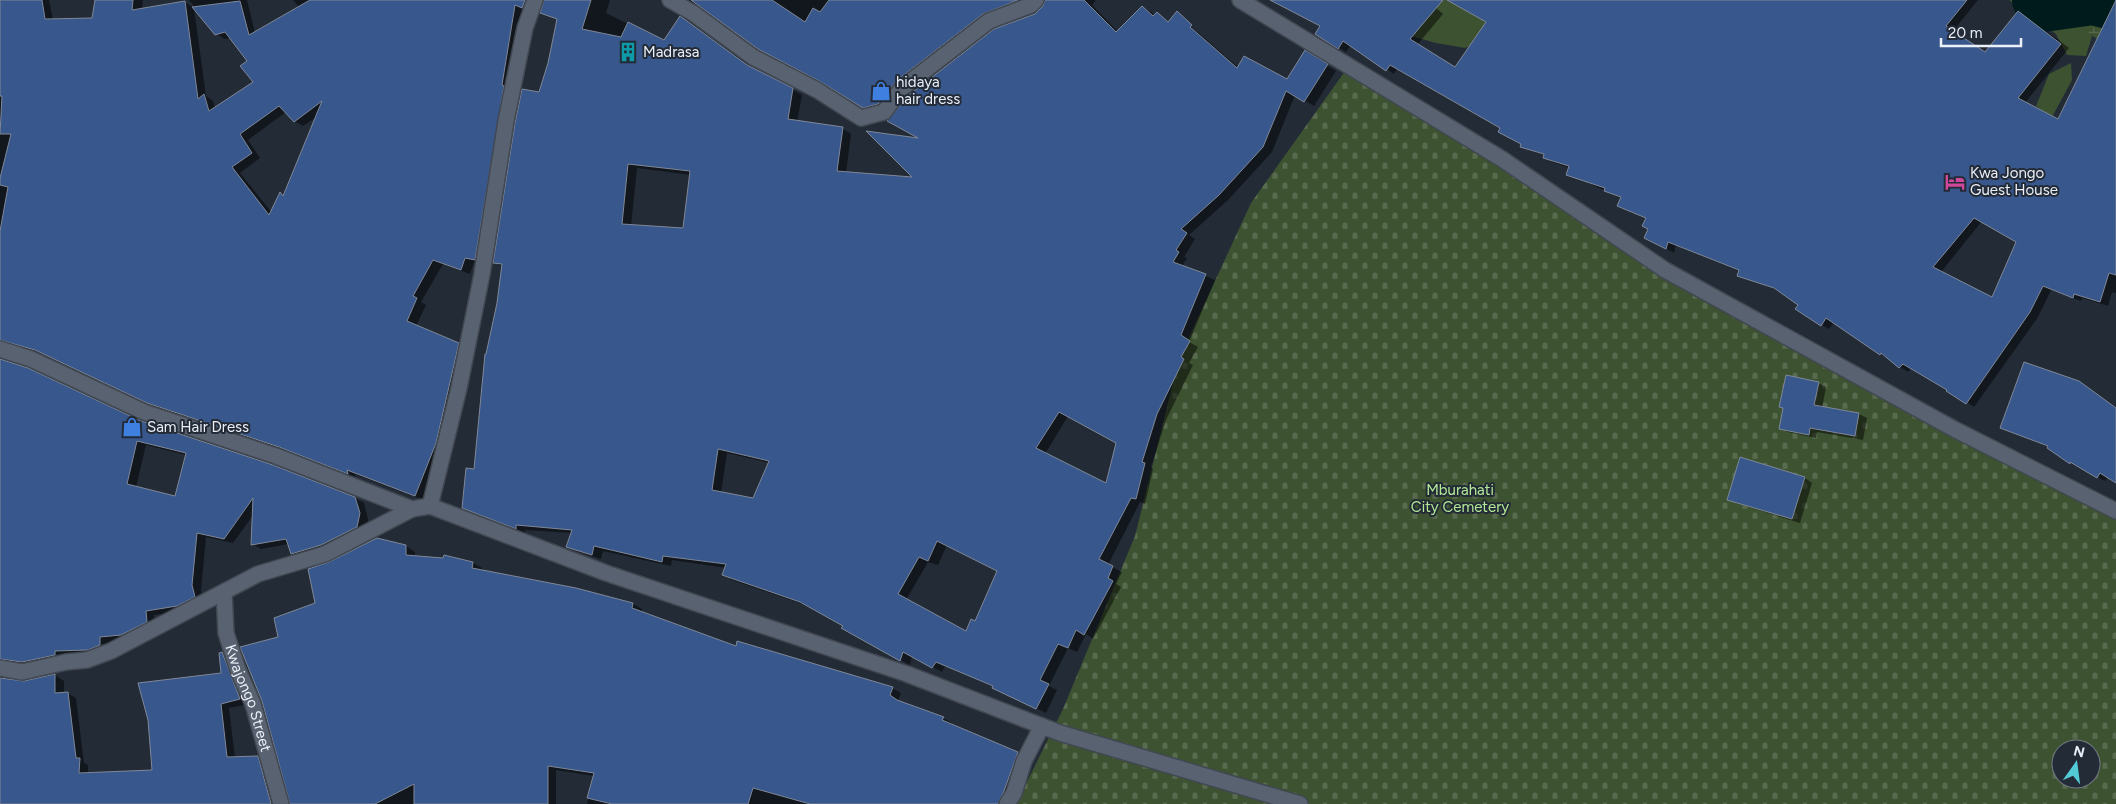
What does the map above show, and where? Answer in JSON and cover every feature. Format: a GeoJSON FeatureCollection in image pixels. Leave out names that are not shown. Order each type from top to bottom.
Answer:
{"type":"FeatureCollection","features":[{"type":"Feature","properties":{"kind":"street"},"geometry":{"type":"LineString","coordinates":[[430,506],[473,322],[506,121],[525,28],[535,0]]}},
{"type":"Feature","properties":{"kind":"street"},"geometry":{"type":"LineString","coordinates":[[670,0],[693,13],[753,57],[817,90],[862,118],[884,112],[902,88],[989,21],[1031,5],[1036,0]]}},
{"type":"Feature","properties":{"kind":"street"},"geometry":{"type":"LineString","coordinates":[[1240,0],[1502,159],[1665,270],[1954,429],[2116,511]]}},
{"type":"Feature","properties":{"kind":"street"},"geometry":{"type":"LineString","coordinates":[[0,348],[31,359],[144,412],[276,456],[412,509]]}},
{"type":"Feature","properties":{"kind":"street"},"geometry":{"type":"LineString","coordinates":[[0,668],[22,672],[66,662],[87,660],[134,640],[258,574],[325,554],[412,509],[430,506],[606,572],[907,674],[1042,726],[1300,804]]}},
{"type":"Feature","properties":{"kind":"street","name":"Kwajongo Street"},"geometry":{"type":"LineString","coordinates":[[224,592],[226,633],[238,670],[254,704],[281,804]]}},
{"type":"Feature","properties":{"kind":"street"},"geometry":{"type":"LineString","coordinates":[[1007,804],[1014,793],[1024,761],[1042,726]]}},
{"type":"Feature","properties":{"kind":"green space"},"geometry":{"type":"Polygon","coordinates":[[[1415,0],[1483,0],[1482,12],[1489,38],[1465,48],[1436,43],[1408,35],[1415,0]]]}},
{"type":"Feature","properties":{"kind":"green space"},"geometry":{"type":"Polygon","coordinates":[[[2009,0],[2103,0],[2086,56],[2067,55],[2056,34],[2009,0]]]}},
{"type":"Feature","properties":{"kind":"green space"},"geometry":{"type":"Polygon","coordinates":[[[2032,0],[2116,0],[2116,50],[2032,0]]]}},
{"type":"Feature","properties":{"kind":"green space"},"geometry":{"type":"Polygon","coordinates":[[[2071,63],[2072,80],[2052,117],[2036,106],[2049,74],[2071,63]]]}},
{"type":"Feature","properties":{"kind":"green space","name":"Mburahati City Cemetery"},"geometry":{"type":"Polygon","coordinates":[[[1348,67],[1619,239],[2116,516],[2116,804],[1016,804],[1063,709],[1135,536],[1179,359],[1251,203],[1348,67]]]}},
{"type":"Feature","properties":{"kind":"building"},"geometry":{"type":"Polygon","coordinates":[[[0,0],[42,0],[45,19],[92,18],[95,0],[133,0],[132,10],[185,1],[198,99],[204,94],[209,111],[253,82],[240,66],[247,61],[225,32],[215,35],[192,7],[240,1],[249,35],[310,0],[525,0],[522,8],[515,5],[502,85],[504,86],[475,260],[465,258],[461,270],[433,260],[413,296],[417,298],[407,321],[459,343],[436,443],[415,496],[347,470],[348,474],[279,447],[147,403],[35,350],[0,340],[0,231],[8,187],[0,185],[0,178],[11,134],[0,134],[2,96],[0,96],[0,0]],[[322,101],[294,122],[279,106],[240,134],[252,153],[232,167],[269,215],[280,192],[283,196],[322,101]]]}},
{"type":"Feature","properties":{"kind":"building"},"geometry":{"type":"Polygon","coordinates":[[[544,0],[591,0],[582,29],[621,37],[628,22],[664,40],[680,16],[747,65],[793,88],[788,119],[843,127],[837,171],[912,177],[866,131],[918,138],[887,121],[909,95],[994,29],[1035,14],[1043,6],[1045,0],[1084,0],[1116,32],[1142,6],[1153,16],[1157,12],[1168,22],[1177,11],[1192,25],[1190,27],[1237,68],[1244,56],[1287,79],[1305,50],[1328,64],[1304,102],[1286,91],[1263,147],[1219,195],[1181,229],[1187,233],[1176,250],[1179,252],[1173,262],[1206,274],[1181,335],[1190,341],[1181,357],[1184,359],[1157,414],[1142,462],[1145,463],[1136,499],[1131,498],[1099,559],[1113,566],[1108,578],[1113,581],[1084,635],[1076,630],[1068,648],[1058,644],[1040,680],[1049,684],[1036,709],[992,688],[993,686],[936,662],[932,668],[903,652],[900,661],[841,628],[843,626],[800,602],[722,575],[726,564],[663,556],[662,562],[594,546],[592,555],[566,547],[572,530],[516,525],[516,529],[462,508],[466,468],[474,469],[485,354],[497,303],[502,264],[493,263],[515,123],[522,89],[539,92],[548,63],[557,19],[540,13],[544,0]],[[628,164],[622,224],[683,228],[690,171],[628,164]],[[1059,412],[1036,448],[1106,483],[1116,443],[1059,412]],[[718,449],[712,490],[753,498],[769,461],[718,449]],[[937,541],[928,561],[919,557],[898,594],[966,631],[971,619],[975,621],[997,571],[937,541]]]}},
{"type":"Feature","properties":{"kind":"building"},"geometry":{"type":"Polygon","coordinates":[[[691,0],[772,0],[805,22],[813,8],[820,12],[829,0],[1018,0],[983,14],[896,81],[878,104],[863,108],[821,82],[758,49],[691,0]]]}},
{"type":"Feature","properties":{"kind":"building"},"geometry":{"type":"Polygon","coordinates":[[[1270,0],[1443,0],[1410,39],[1455,67],[1486,22],[1447,0],[1967,0],[1946,26],[1985,52],[2018,11],[2061,44],[2018,98],[2058,119],[2116,0],[2116,275],[2109,273],[2100,302],[2074,294],[2073,298],[2043,286],[2030,312],[1966,404],[1947,390],[1903,364],[1899,368],[1881,353],[1880,355],[1826,318],[1821,326],[1795,309],[1798,305],[1774,288],[1737,276],[1739,270],[1668,242],[1666,249],[1644,238],[1648,229],[1642,226],[1646,218],[1617,206],[1621,197],[1604,191],[1605,188],[1566,175],[1569,166],[1543,158],[1544,154],[1520,147],[1521,144],[1498,132],[1500,128],[1390,65],[1386,71],[1343,41],[1338,49],[1315,34],[1320,26],[1270,0]],[[1974,218],[1933,267],[1992,297],[2016,242],[1974,218]]]}},
{"type":"Feature","properties":{"kind":"building"},"geometry":{"type":"Polygon","coordinates":[[[0,359],[28,368],[141,421],[273,465],[355,497],[360,513],[357,527],[321,545],[291,554],[286,539],[251,545],[253,498],[224,539],[197,533],[192,585],[195,597],[177,606],[146,611],[147,622],[121,635],[100,637],[100,645],[88,650],[55,651],[55,655],[22,662],[0,659],[0,359]],[[137,441],[127,484],[175,496],[186,453],[137,441]]]}},
{"type":"Feature","properties":{"kind":"building"},"geometry":{"type":"Polygon","coordinates":[[[2024,362],[2079,381],[2116,408],[2116,483],[2100,473],[2097,478],[2070,462],[2070,464],[2047,448],[2048,446],[2000,428],[2024,362]]]}},
{"type":"Feature","properties":{"kind":"building"},"geometry":{"type":"Polygon","coordinates":[[[1786,375],[1819,382],[1814,405],[1859,413],[1855,436],[1810,428],[1809,435],[1779,429],[1783,408],[1779,407],[1786,375]]]}},
{"type":"Feature","properties":{"kind":"building"},"geometry":{"type":"Polygon","coordinates":[[[1740,457],[1805,477],[1792,519],[1727,500],[1740,457]]]}},
{"type":"Feature","properties":{"kind":"building"},"geometry":{"type":"Polygon","coordinates":[[[377,538],[406,545],[406,555],[443,558],[444,555],[473,562],[472,568],[576,588],[633,603],[632,608],[736,646],[737,641],[893,687],[890,695],[897,700],[944,717],[942,720],[1018,752],[1004,791],[998,804],[810,804],[753,788],[748,804],[612,804],[587,798],[594,773],[548,766],[548,804],[414,804],[414,784],[375,804],[290,804],[262,701],[240,647],[278,637],[274,618],[315,603],[308,569],[329,562],[377,538]]]}},
{"type":"Feature","properties":{"kind":"building"},"geometry":{"type":"Polygon","coordinates":[[[222,652],[240,699],[221,704],[227,757],[258,756],[271,804],[0,804],[0,678],[24,681],[55,674],[55,693],[68,692],[76,758],[80,758],[79,773],[152,770],[148,720],[138,683],[221,673],[219,653],[222,652]]]}},
{"type":"Feature","properties":{"kind":"waterway"},"geometry":{"type":"LineString","coordinates":[[2036,0],[2043,8],[2093,1],[2116,7]]}},
{"type":"Feature","properties":{"kind":"place","name":"Madrasa"},"geometry":{"type":"Point","coordinates":[628,52]}},
{"type":"Feature","properties":{"kind":"place","name":"hidaya hair dress"},"geometry":{"type":"Point","coordinates":[881,91]}},
{"type":"Feature","properties":{"kind":"place","name":"Kwa Jongo Guest House"},"geometry":{"type":"Point","coordinates":[1955,182]}},
{"type":"Feature","properties":{"kind":"place","name":"Sam Hair Dress"},"geometry":{"type":"Point","coordinates":[132,427]}}]}
